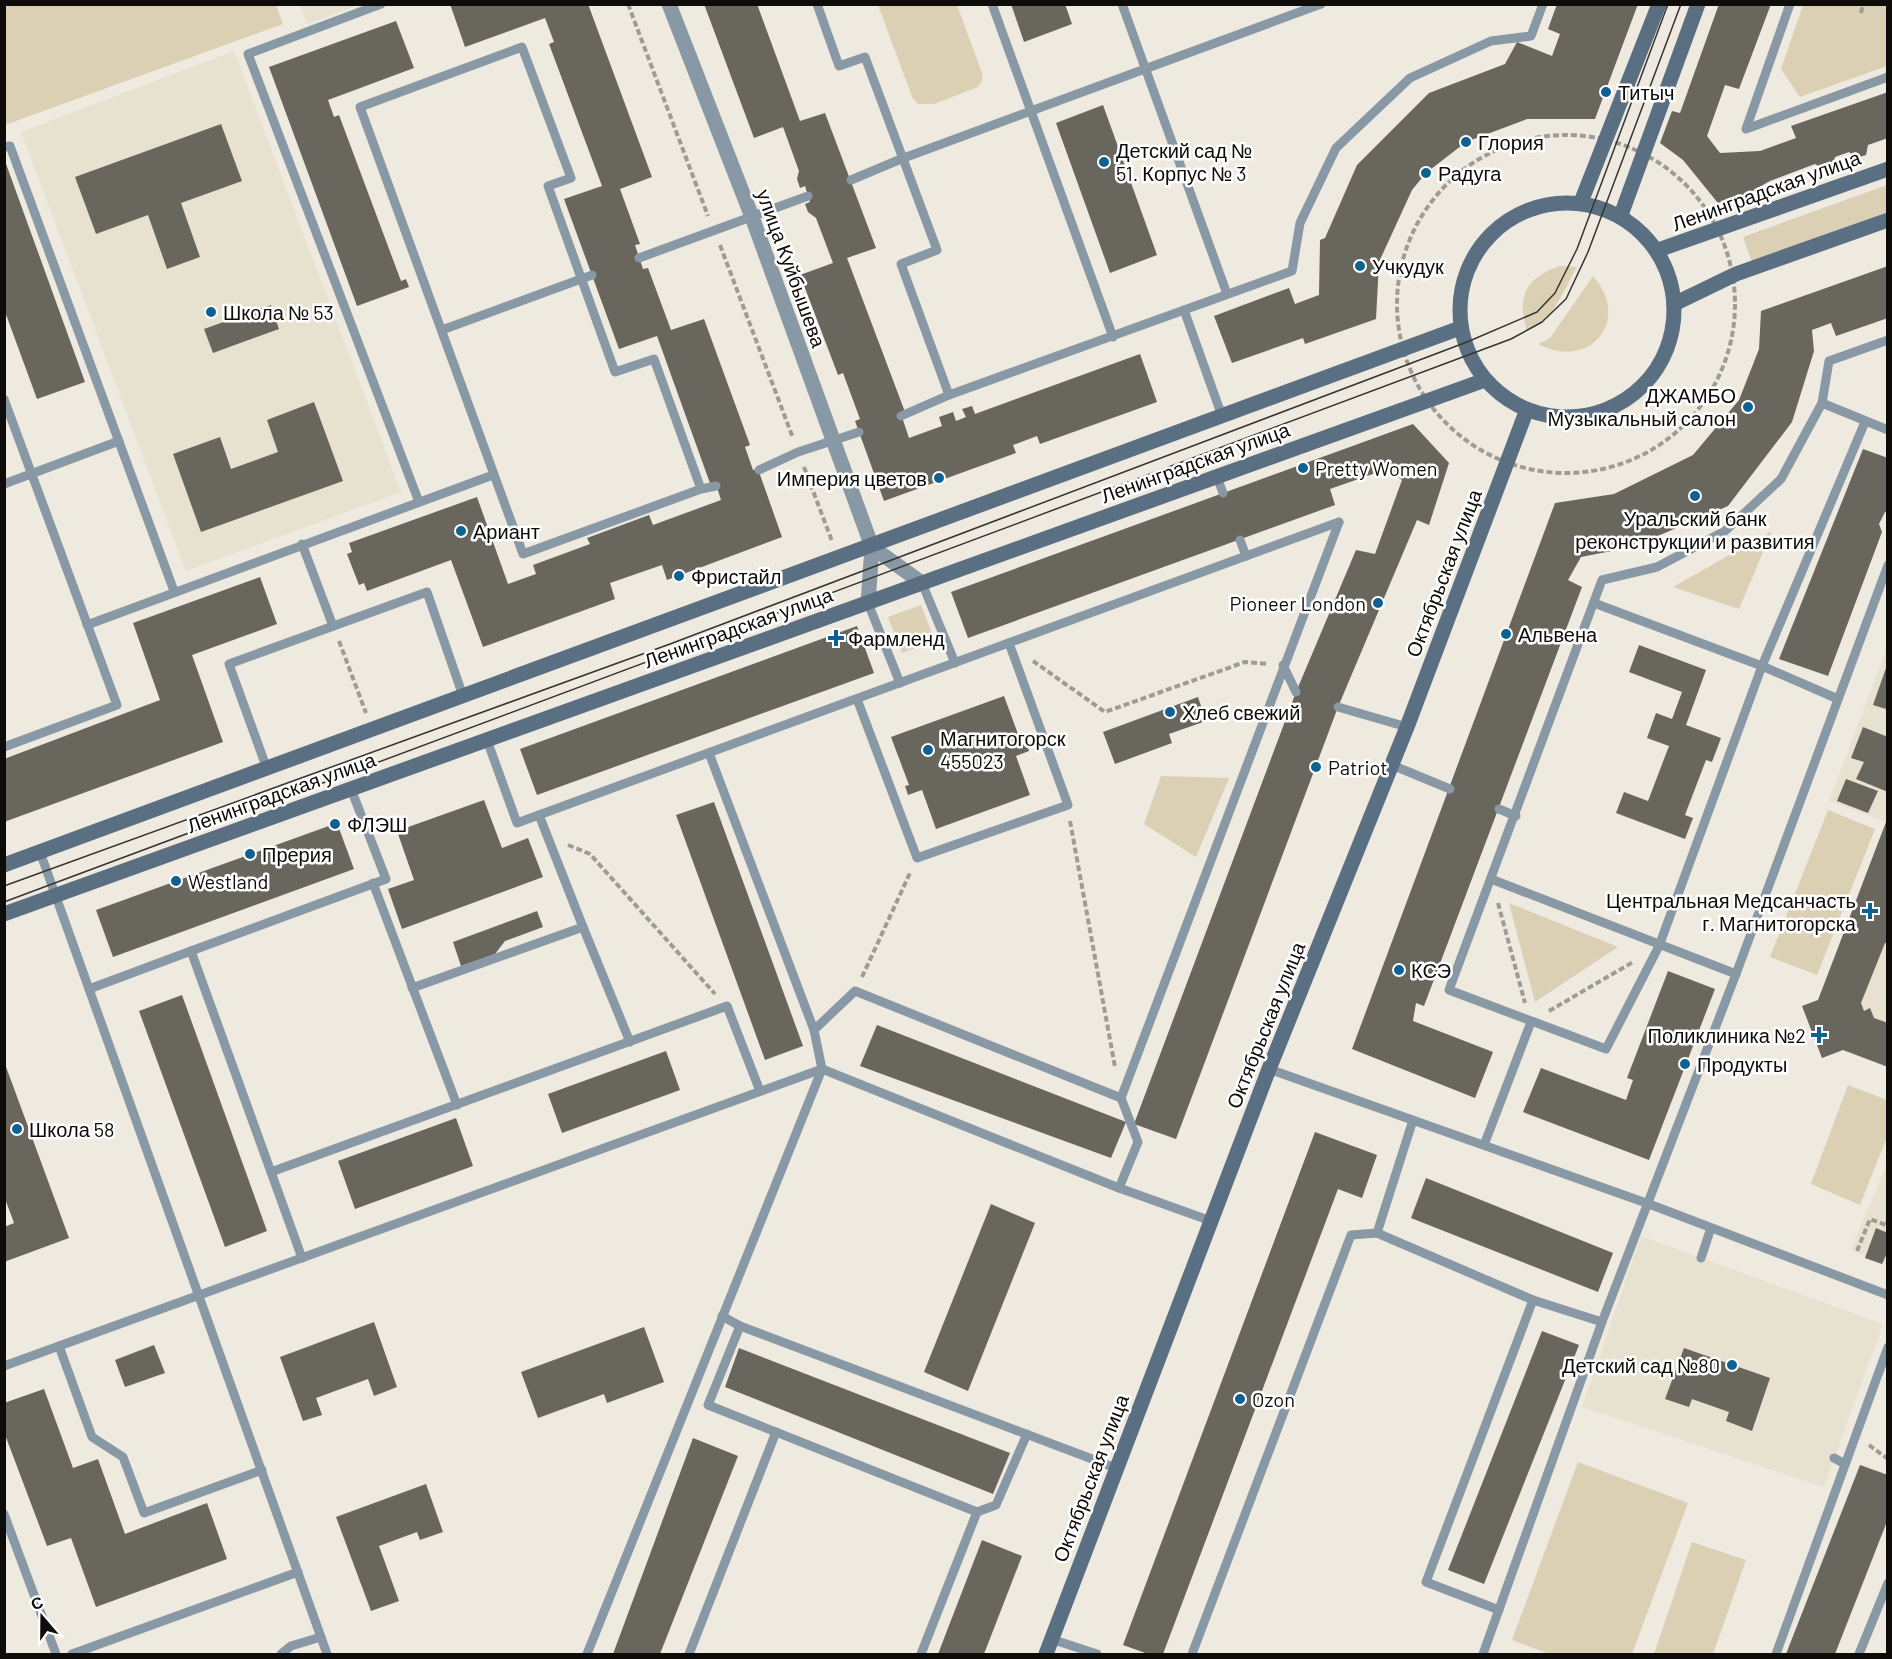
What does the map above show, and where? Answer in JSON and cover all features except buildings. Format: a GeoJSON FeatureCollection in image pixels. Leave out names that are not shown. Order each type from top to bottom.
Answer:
{"type":"FeatureCollection","features":[{"type":"Feature","properties":{"kind":"main road"},"geometry":{"type":"LineString","coordinates":[[1581,202],[1659,4]]}},
{"type":"Feature","properties":{"kind":"main road"},"geometry":{"type":"LineString","coordinates":[[1621,215],[1698,4]]}},
{"type":"Feature","properties":{"kind":"main road","name":"Ленинградская улица"},"geometry":{"type":"LineString","coordinates":[[1658,250],[1887,169]]}},
{"type":"Feature","properties":{"kind":"main road"},"geometry":{"type":"LineString","coordinates":[[1581,202],[1621,215],[1658,250],[1674,304],[1669,350],[1644,388],[1588,418],[1526,412],[1485,380],[1460,328],[1464,273],[1491,232],[1534,206],[1581,202]]}},
{"type":"Feature","properties":{"kind":"main road"},"geometry":{"type":"LineString","coordinates":[[1674,304],[1736,274],[1887,220]]}},
{"type":"Feature","properties":{"kind":"main road","name":"Ленинградская улица"},"geometry":{"type":"LineString","coordinates":[[4,865],[872,547],[1460,328]]}},
{"type":"Feature","properties":{"kind":"main road","name":"Ленинградская улица"},"geometry":{"type":"LineString","coordinates":[[4,914],[1485,380]]}},
{"type":"Feature","properties":{"kind":"main road","name":"Октябрьская улица"},"geometry":{"type":"LineString","coordinates":[[1046,1654],[1269,1070],[1407,727],[1526,412]]}},
{"type":"Feature","properties":{"kind":"street","name":"улица Куйбышева"},"geometry":{"type":"LineString","coordinates":[[669,4],[752,217],[872,547],[868,603]]}},
{"type":"Feature","properties":{"kind":"street"},"geometry":{"type":"LineString","coordinates":[[872,547],[922,583]]}},
{"type":"Feature","properties":{"kind":"lane"},"geometry":{"type":"LineString","coordinates":[[381,4],[248,54],[419,502]]}},
{"type":"Feature","properties":{"kind":"lane"},"geometry":{"type":"LineString","coordinates":[[817,4],[839,66],[865,57],[937,250],[901,264],[949,396]]}},
{"type":"Feature","properties":{"kind":"lane"},"geometry":{"type":"LineString","coordinates":[[992,4],[1113,337]]}},
{"type":"Feature","properties":{"kind":"lane"},"geometry":{"type":"LineString","coordinates":[[1122,4],[1227,294]]}},
{"type":"Feature","properties":{"kind":"lane"},"geometry":{"type":"LineString","coordinates":[[851,180],[1321,4]]}},
{"type":"Feature","properties":{"kind":"lane"},"geometry":{"type":"LineString","coordinates":[[901,416],[949,396],[1292,271],[1300,223],[1336,148],[1410,78],[1491,41],[1532,36],[1543,4]]}},
{"type":"Feature","properties":{"kind":"lane"},"geometry":{"type":"LineString","coordinates":[[1790,4],[1746,129],[1887,77]]}},
{"type":"Feature","properties":{"kind":"lane"},"geometry":{"type":"LineString","coordinates":[[701,489],[654,359],[615,372],[548,186],[571,178],[522,47],[360,107],[523,554],[701,489],[716,486]]}},
{"type":"Feature","properties":{"kind":"lane"},"geometry":{"type":"LineString","coordinates":[[4,147],[10,146],[174,591]]}},
{"type":"Feature","properties":{"kind":"lane"},"geometry":{"type":"LineString","coordinates":[[639,258],[808,196]]}},
{"type":"Feature","properties":{"kind":"lane"},"geometry":{"type":"LineString","coordinates":[[442,330],[592,275]]}},
{"type":"Feature","properties":{"kind":"lane"},"geometry":{"type":"LineString","coordinates":[[1184,310],[1222,416]]}},
{"type":"Feature","properties":{"kind":"lane"},"geometry":{"type":"LineString","coordinates":[[1865,422],[1762,666],[1659,946],[1606,1048],[1449,990],[1516,816],[1602,580],[1657,567],[1725,531],[1781,479],[1822,403],[1829,361],[1887,340]]}},
{"type":"Feature","properties":{"kind":"lane"},"geometry":{"type":"LineString","coordinates":[[4,399],[117,705],[4,747]]}},
{"type":"Feature","properties":{"kind":"lane"},"geometry":{"type":"LineString","coordinates":[[1822,403],[1887,430]]}},
{"type":"Feature","properties":{"kind":"lane"},"geometry":{"type":"LineString","coordinates":[[759,470],[798,452],[859,432]]}},
{"type":"Feature","properties":{"kind":"lane"},"geometry":{"type":"LineString","coordinates":[[4,484],[119,441]]}},
{"type":"Feature","properties":{"kind":"lane"},"geometry":{"type":"LineString","coordinates":[[87,625],[174,591],[494,475]]}},
{"type":"Feature","properties":{"kind":"lane"},"geometry":{"type":"LineString","coordinates":[[1217,477],[1223,493]]}},
{"type":"Feature","properties":{"kind":"lane"},"geometry":{"type":"LineString","coordinates":[[487,740],[517,823],[1339,522],[1121,1098],[1138,1142],[1119,1188]]}},
{"type":"Feature","properties":{"kind":"lane"},"geometry":{"type":"LineString","coordinates":[[1240,540],[1246,556]]}},
{"type":"Feature","properties":{"kind":"lane"},"geometry":{"type":"LineString","coordinates":[[302,544],[333,626]]}},
{"type":"Feature","properties":{"kind":"lane"},"geometry":{"type":"LineString","coordinates":[[1483,1654],[1602,1322],[1736,974],[1887,565]]}},
{"type":"Feature","properties":{"kind":"lane"},"geometry":{"type":"LineString","coordinates":[[922,583],[956,663]]}},
{"type":"Feature","properties":{"kind":"lane"},"geometry":{"type":"LineString","coordinates":[[267,769],[229,664],[427,592],[463,696]]}},
{"type":"Feature","properties":{"kind":"lane"},"geometry":{"type":"LineString","coordinates":[[868,603],[900,683]]}},
{"type":"Feature","properties":{"kind":"lane"},"geometry":{"type":"LineString","coordinates":[[1594,603],[1762,666],[1838,699]]}},
{"type":"Feature","properties":{"kind":"lane"},"geometry":{"type":"LineString","coordinates":[[857,699],[917,858],[1068,805],[1009,643]]}},
{"type":"Feature","properties":{"kind":"lane"},"geometry":{"type":"LineString","coordinates":[[1283,665],[1296,692]]}},
{"type":"Feature","properties":{"kind":"lane"},"geometry":{"type":"LineString","coordinates":[[1338,707],[1407,727]]}},
{"type":"Feature","properties":{"kind":"lane"},"geometry":{"type":"LineString","coordinates":[[587,1654],[822,1069],[814,1030],[709,753]]}},
{"type":"Feature","properties":{"kind":"lane"},"geometry":{"type":"LineString","coordinates":[[1392,765],[1450,789]]}},
{"type":"Feature","properties":{"kind":"lane"},"geometry":{"type":"LineString","coordinates":[[89,989],[386,879],[351,789]]}},
{"type":"Feature","properties":{"kind":"lane"},"geometry":{"type":"LineString","coordinates":[[1499,809],[1516,816]]}},
{"type":"Feature","properties":{"kind":"lane"},"geometry":{"type":"LineString","coordinates":[[539,815],[630,1042]]}},
{"type":"Feature","properties":{"kind":"lane"},"geometry":{"type":"LineString","coordinates":[[40,852],[327,1654]]}},
{"type":"Feature","properties":{"kind":"lane"},"geometry":{"type":"LineString","coordinates":[[1491,879],[1736,974]]}},
{"type":"Feature","properties":{"kind":"lane"},"geometry":{"type":"LineString","coordinates":[[373,883],[457,1105]]}},
{"type":"Feature","properties":{"kind":"lane"},"geometry":{"type":"LineString","coordinates":[[411,988],[583,927]]}},
{"type":"Feature","properties":{"kind":"lane"},"geometry":{"type":"LineString","coordinates":[[191,951],[303,1258]]}},
{"type":"Feature","properties":{"kind":"lane"},"geometry":{"type":"LineString","coordinates":[[814,1030],[855,991],[1121,1098]]}},
{"type":"Feature","properties":{"kind":"lane"},"geometry":{"type":"LineString","coordinates":[[272,1172],[727,1006],[760,1091]]}},
{"type":"Feature","properties":{"kind":"lane"},"geometry":{"type":"LineString","coordinates":[[1484,1145],[1531,1022]]}},
{"type":"Feature","properties":{"kind":"lane"},"geometry":{"type":"LineString","coordinates":[[4,1366],[822,1069],[1119,1188],[1211,1221]]}},
{"type":"Feature","properties":{"kind":"lane"},"geometry":{"type":"LineString","coordinates":[[1269,1070],[1648,1204],[1885,1294],[1887,1282]]}},
{"type":"Feature","properties":{"kind":"lane"},"geometry":{"type":"LineString","coordinates":[[1377,1233],[1413,1120]]}},
{"type":"Feature","properties":{"kind":"lane"},"geometry":{"type":"LineString","coordinates":[[1701,1258],[1711,1228]]}},
{"type":"Feature","properties":{"kind":"lane"},"geometry":{"type":"LineString","coordinates":[[1192,1654],[1351,1235],[1377,1233],[1533,1300],[1602,1322]]}},
{"type":"Feature","properties":{"kind":"lane"},"geometry":{"type":"LineString","coordinates":[[1499,1610],[1426,1582],[1533,1300]]}},
{"type":"Feature","properties":{"kind":"lane"},"geometry":{"type":"LineString","coordinates":[[722,1316],[740,1326],[1116,1468]]}},
{"type":"Feature","properties":{"kind":"lane"},"geometry":{"type":"LineString","coordinates":[[740,1326],[708,1406],[977,1512],[996,1505],[1027,1434]]}},
{"type":"Feature","properties":{"kind":"lane"},"geometry":{"type":"LineString","coordinates":[[59,1346],[92,1437],[123,1457],[144,1513],[262,1470]]}},
{"type":"Feature","properties":{"kind":"lane"},"geometry":{"type":"LineString","coordinates":[[1776,1654],[1887,1347]]}},
{"type":"Feature","properties":{"kind":"lane"},"geometry":{"type":"LineString","coordinates":[[689,1654],[776,1432]]}},
{"type":"Feature","properties":{"kind":"lane"},"geometry":{"type":"LineString","coordinates":[[1834,1458],[1845,1464]]}},
{"type":"Feature","properties":{"kind":"lane"},"geometry":{"type":"LineString","coordinates":[[921,1654],[977,1512]]}},
{"type":"Feature","properties":{"kind":"lane"},"geometry":{"type":"LineString","coordinates":[[4,1514],[56,1654]]}},
{"type":"Feature","properties":{"kind":"lane"},"geometry":{"type":"LineString","coordinates":[[72,1654],[298,1572]]}},
{"type":"Feature","properties":{"kind":"lane"},"geometry":{"type":"LineString","coordinates":[[1859,1654],[1887,1583]]}},
{"type":"Feature","properties":{"kind":"lane"},"geometry":{"type":"LineString","coordinates":[[281,1654],[291,1646],[321,1637]]}},
{"type":"Feature","properties":{"kind":"lane"},"geometry":{"type":"LineString","coordinates":[[1051,1639],[1097,1654]]}},
{"type":"Feature","properties":{"kind":"path"},"geometry":{"type":"LineString","coordinates":[[628,4],[838,558]]}},
{"type":"Feature","properties":{"kind":"path"},"geometry":{"type":"LineString","coordinates":[[1860,13],[1863,4]]}},
{"type":"Feature","properties":{"kind":"path"},"geometry":{"type":"LineString","coordinates":[[1572,136],[1605,141],[1643,155],[1683,183],[1716,218],[1736,274],[1737,303],[1724,365],[1711,391],[1678,431],[1642,455],[1594,471],[1535,470],[1488,454],[1455,433],[1425,402],[1402,350],[1397,300],[1399,274],[1408,245],[1421,217],[1437,195],[1459,174],[1485,157],[1512,145],[1542,138],[1572,136]]}},
{"type":"Feature","properties":{"kind":"path"},"geometry":{"type":"LineString","coordinates":[[333,626],[373,729]]}},
{"type":"Feature","properties":{"kind":"path"},"geometry":{"type":"LineString","coordinates":[[1009,643],[1105,712],[1245,662],[1283,665]]}},
{"type":"Feature","properties":{"kind":"path"},"geometry":{"type":"LineString","coordinates":[[1068,805],[1121,1098]]}},
{"type":"Feature","properties":{"kind":"path"},"geometry":{"type":"LineString","coordinates":[[548,837],[590,854],[727,1006]]}},
{"type":"Feature","properties":{"kind":"path"},"geometry":{"type":"LineString","coordinates":[[855,991],[917,858]]}},
{"type":"Feature","properties":{"kind":"path"},"geometry":{"type":"LineString","coordinates":[[1491,879],[1531,1022],[1659,946]]}},
{"type":"Feature","properties":{"kind":"path"},"geometry":{"type":"LineString","coordinates":[[1857,1251],[1870,1219],[1887,1224]]}},
{"type":"Feature","properties":{"kind":"path"},"geometry":{"type":"LineString","coordinates":[[1856,1434],[1887,1459]]}},
{"type":"Feature","properties":{"kind":"shaded area"},"geometry":{"type":"Polygon","coordinates":[[[5,4],[276,5],[283,24],[5,125],[5,4]]]}},
{"type":"Feature","properties":{"kind":"shaded area"},"geometry":{"type":"Polygon","coordinates":[[[300,5],[358,5],[307,24],[300,5]]]}},
{"type":"Feature","properties":{"kind":"shaded area"},"geometry":{"type":"Polygon","coordinates":[[[878,5],[957,5],[982,73],[982,80],[978,87],[934,104],[918,104],[913,99],[878,5]]]}},
{"type":"Feature","properties":{"kind":"shaded area"},"geometry":{"type":"Polygon","coordinates":[[[1803,5],[1887,5],[1887,66],[1800,97],[1781,69],[1803,5]]]}},
{"type":"Feature","properties":{"kind":"shaded area","name":"Школа № 53"},"geometry":{"type":"Polygon","coordinates":[[[234,51],[401,492],[186,571],[21,132],[234,51]]]}},
{"type":"Feature","properties":{"kind":"shaded area"},"geometry":{"type":"Polygon","coordinates":[[[1887,185],[1887,212],[1752,262],[1743,237],[1887,185]]]}},
{"type":"Feature","properties":{"kind":"shaded area"},"geometry":{"type":"Polygon","coordinates":[[[1560,266],[1577,267],[1562,295],[1544,321],[1527,331],[1523,308],[1527,290],[1539,276],[1560,266]]]}},
{"type":"Feature","properties":{"kind":"shaded area"},"geometry":{"type":"Polygon","coordinates":[[[1593,276],[1604,293],[1608,309],[1606,324],[1600,337],[1589,346],[1574,351],[1557,351],[1538,344],[1550,338],[1593,276]]]}},
{"type":"Feature","properties":{"kind":"shaded area"},"geometry":{"type":"Polygon","coordinates":[[[1772,531],[1739,609],[1673,587],[1772,531]]]}},
{"type":"Feature","properties":{"kind":"shaded area"},"geometry":{"type":"Polygon","coordinates":[[[921,605],[935,641],[902,653],[888,617],[921,605]]]}},
{"type":"Feature","properties":{"kind":"shaded area","name":"Центральная Медсанчасть г. Магнитогорска"},"geometry":{"type":"Polygon","coordinates":[[[1887,648],[1887,1067],[1843,1050],[1822,1058],[1802,1006],[1818,1000],[1886,822],[1829,801],[1887,648]]]}},
{"type":"Feature","properties":{"kind":"shaded area"},"geometry":{"type":"Polygon","coordinates":[[[1161,776],[1229,778],[1196,857],[1144,824],[1161,776]]]}},
{"type":"Feature","properties":{"kind":"shaded area"},"geometry":{"type":"Polygon","coordinates":[[[1828,810],[1875,829],[1817,975],[1770,957],[1828,810]]]}},
{"type":"Feature","properties":{"kind":"shaded area"},"geometry":{"type":"Polygon","coordinates":[[[1509,903],[1618,947],[1535,1002],[1509,903]]]}},
{"type":"Feature","properties":{"kind":"shaded area"},"geometry":{"type":"Polygon","coordinates":[[[1848,1085],[1887,1100],[1887,1137],[1860,1205],[1811,1184],[1848,1085]]]}},
{"type":"Feature","properties":{"kind":"shaded area"},"geometry":{"type":"Polygon","coordinates":[[[1887,1164],[1887,1264],[1882,1264],[1851,1249],[1887,1164]]]}},
{"type":"Feature","properties":{"kind":"shaded area","name":"Детский сад №80"},"geometry":{"type":"Polygon","coordinates":[[[1641,1236],[1883,1324],[1824,1487],[1582,1407],[1641,1236]]]}},
{"type":"Feature","properties":{"kind":"shaded area"},"geometry":{"type":"Polygon","coordinates":[[[1578,1462],[1688,1503],[1632,1654],[1550,1654],[1512,1640],[1578,1462]]]}},
{"type":"Feature","properties":{"kind":"shaded area"},"geometry":{"type":"Polygon","coordinates":[[[1692,1542],[1746,1560],[1713,1654],[1654,1654],[1692,1542]]]}},
{"type":"Feature","properties":{"kind":"tram line"},"geometry":{"type":"LineString","coordinates":[[4,886],[670,644],[1467,342],[1537,312],[1555,293],[1577,249],[1668,4]]}},
{"type":"Feature","properties":{"kind":"tram line"},"geometry":{"type":"LineString","coordinates":[[4,902],[1511,339],[1542,322],[1566,299],[1588,252],[1681,4]]}},
{"type":"Feature","properties":{"kind":"place","name":"Титыч"},"geometry":{"type":"Point","coordinates":[1606,92]}},
{"type":"Feature","properties":{"kind":"place","name":"Глория"},"geometry":{"type":"Point","coordinates":[1466,142]}},
{"type":"Feature","properties":{"kind":"place","name":"Детский сад № 51. Корпус № 3"},"geometry":{"type":"Point","coordinates":[1104,162]}},
{"type":"Feature","properties":{"kind":"place","name":"Радуга"},"geometry":{"type":"Point","coordinates":[1426,173]}},
{"type":"Feature","properties":{"kind":"place","name":"Учкудук"},"geometry":{"type":"Point","coordinates":[1360,266]}},
{"type":"Feature","properties":{"kind":"place","name":"Школа № 53"},"geometry":{"type":"Point","coordinates":[211,312]}},
{"type":"Feature","properties":{"kind":"place","name":"ДЖАМБО Музыкальный салон"},"geometry":{"type":"Point","coordinates":[1748,407]}},
{"type":"Feature","properties":{"kind":"place","name":"Pretty Women"},"geometry":{"type":"Point","coordinates":[1303,468]}},
{"type":"Feature","properties":{"kind":"place","name":"Империя цветов"},"geometry":{"type":"Point","coordinates":[939,478]}},
{"type":"Feature","properties":{"kind":"place","name":"Уральский банк реконструкции и развития"},"geometry":{"type":"Point","coordinates":[1695,496]}},
{"type":"Feature","properties":{"kind":"place","name":"Ариант"},"geometry":{"type":"Point","coordinates":[461,531]}},
{"type":"Feature","properties":{"kind":"place","name":"Фристайл"},"geometry":{"type":"Point","coordinates":[679,576]}},
{"type":"Feature","properties":{"kind":"place","name":"Pioneer London"},"geometry":{"type":"Point","coordinates":[1378,603]}},
{"type":"Feature","properties":{"kind":"place","name":"Альвена"},"geometry":{"type":"Point","coordinates":[1506,634]}},
{"type":"Feature","properties":{"kind":"place","name":"Фармленд"},"geometry":{"type":"Point","coordinates":[836,638]}},
{"type":"Feature","properties":{"kind":"place","name":"Хлеб свежий"},"geometry":{"type":"Point","coordinates":[1170,712]}},
{"type":"Feature","properties":{"kind":"place","name":"Магнитогорск 455023"},"geometry":{"type":"Point","coordinates":[928,750]}},
{"type":"Feature","properties":{"kind":"place","name":"Patriot"},"geometry":{"type":"Point","coordinates":[1316,767]}},
{"type":"Feature","properties":{"kind":"place","name":"ФЛЭШ"},"geometry":{"type":"Point","coordinates":[335,824]}},
{"type":"Feature","properties":{"kind":"place","name":"Прерия"},"geometry":{"type":"Point","coordinates":[250,854]}},
{"type":"Feature","properties":{"kind":"place","name":"Westland"},"geometry":{"type":"Point","coordinates":[176,881]}},
{"type":"Feature","properties":{"kind":"place","name":"Центральная Медсанчасть г. Магнитогорска"},"geometry":{"type":"Point","coordinates":[1870,911]}},
{"type":"Feature","properties":{"kind":"place","name":"КСЭ"},"geometry":{"type":"Point","coordinates":[1399,970]}},
{"type":"Feature","properties":{"kind":"place","name":"Поликлиника №2"},"geometry":{"type":"Point","coordinates":[1819,1035]}},
{"type":"Feature","properties":{"kind":"place","name":"Продукты"},"geometry":{"type":"Point","coordinates":[1685,1064]}},
{"type":"Feature","properties":{"kind":"place","name":"Школа 58"},"geometry":{"type":"Point","coordinates":[17,1129]}},
{"type":"Feature","properties":{"kind":"place","name":"Детский сад №80"},"geometry":{"type":"Point","coordinates":[1732,1365]}},
{"type":"Feature","properties":{"kind":"place","name":"Ozon"},"geometry":{"type":"Point","coordinates":[1240,1399]}}]}
